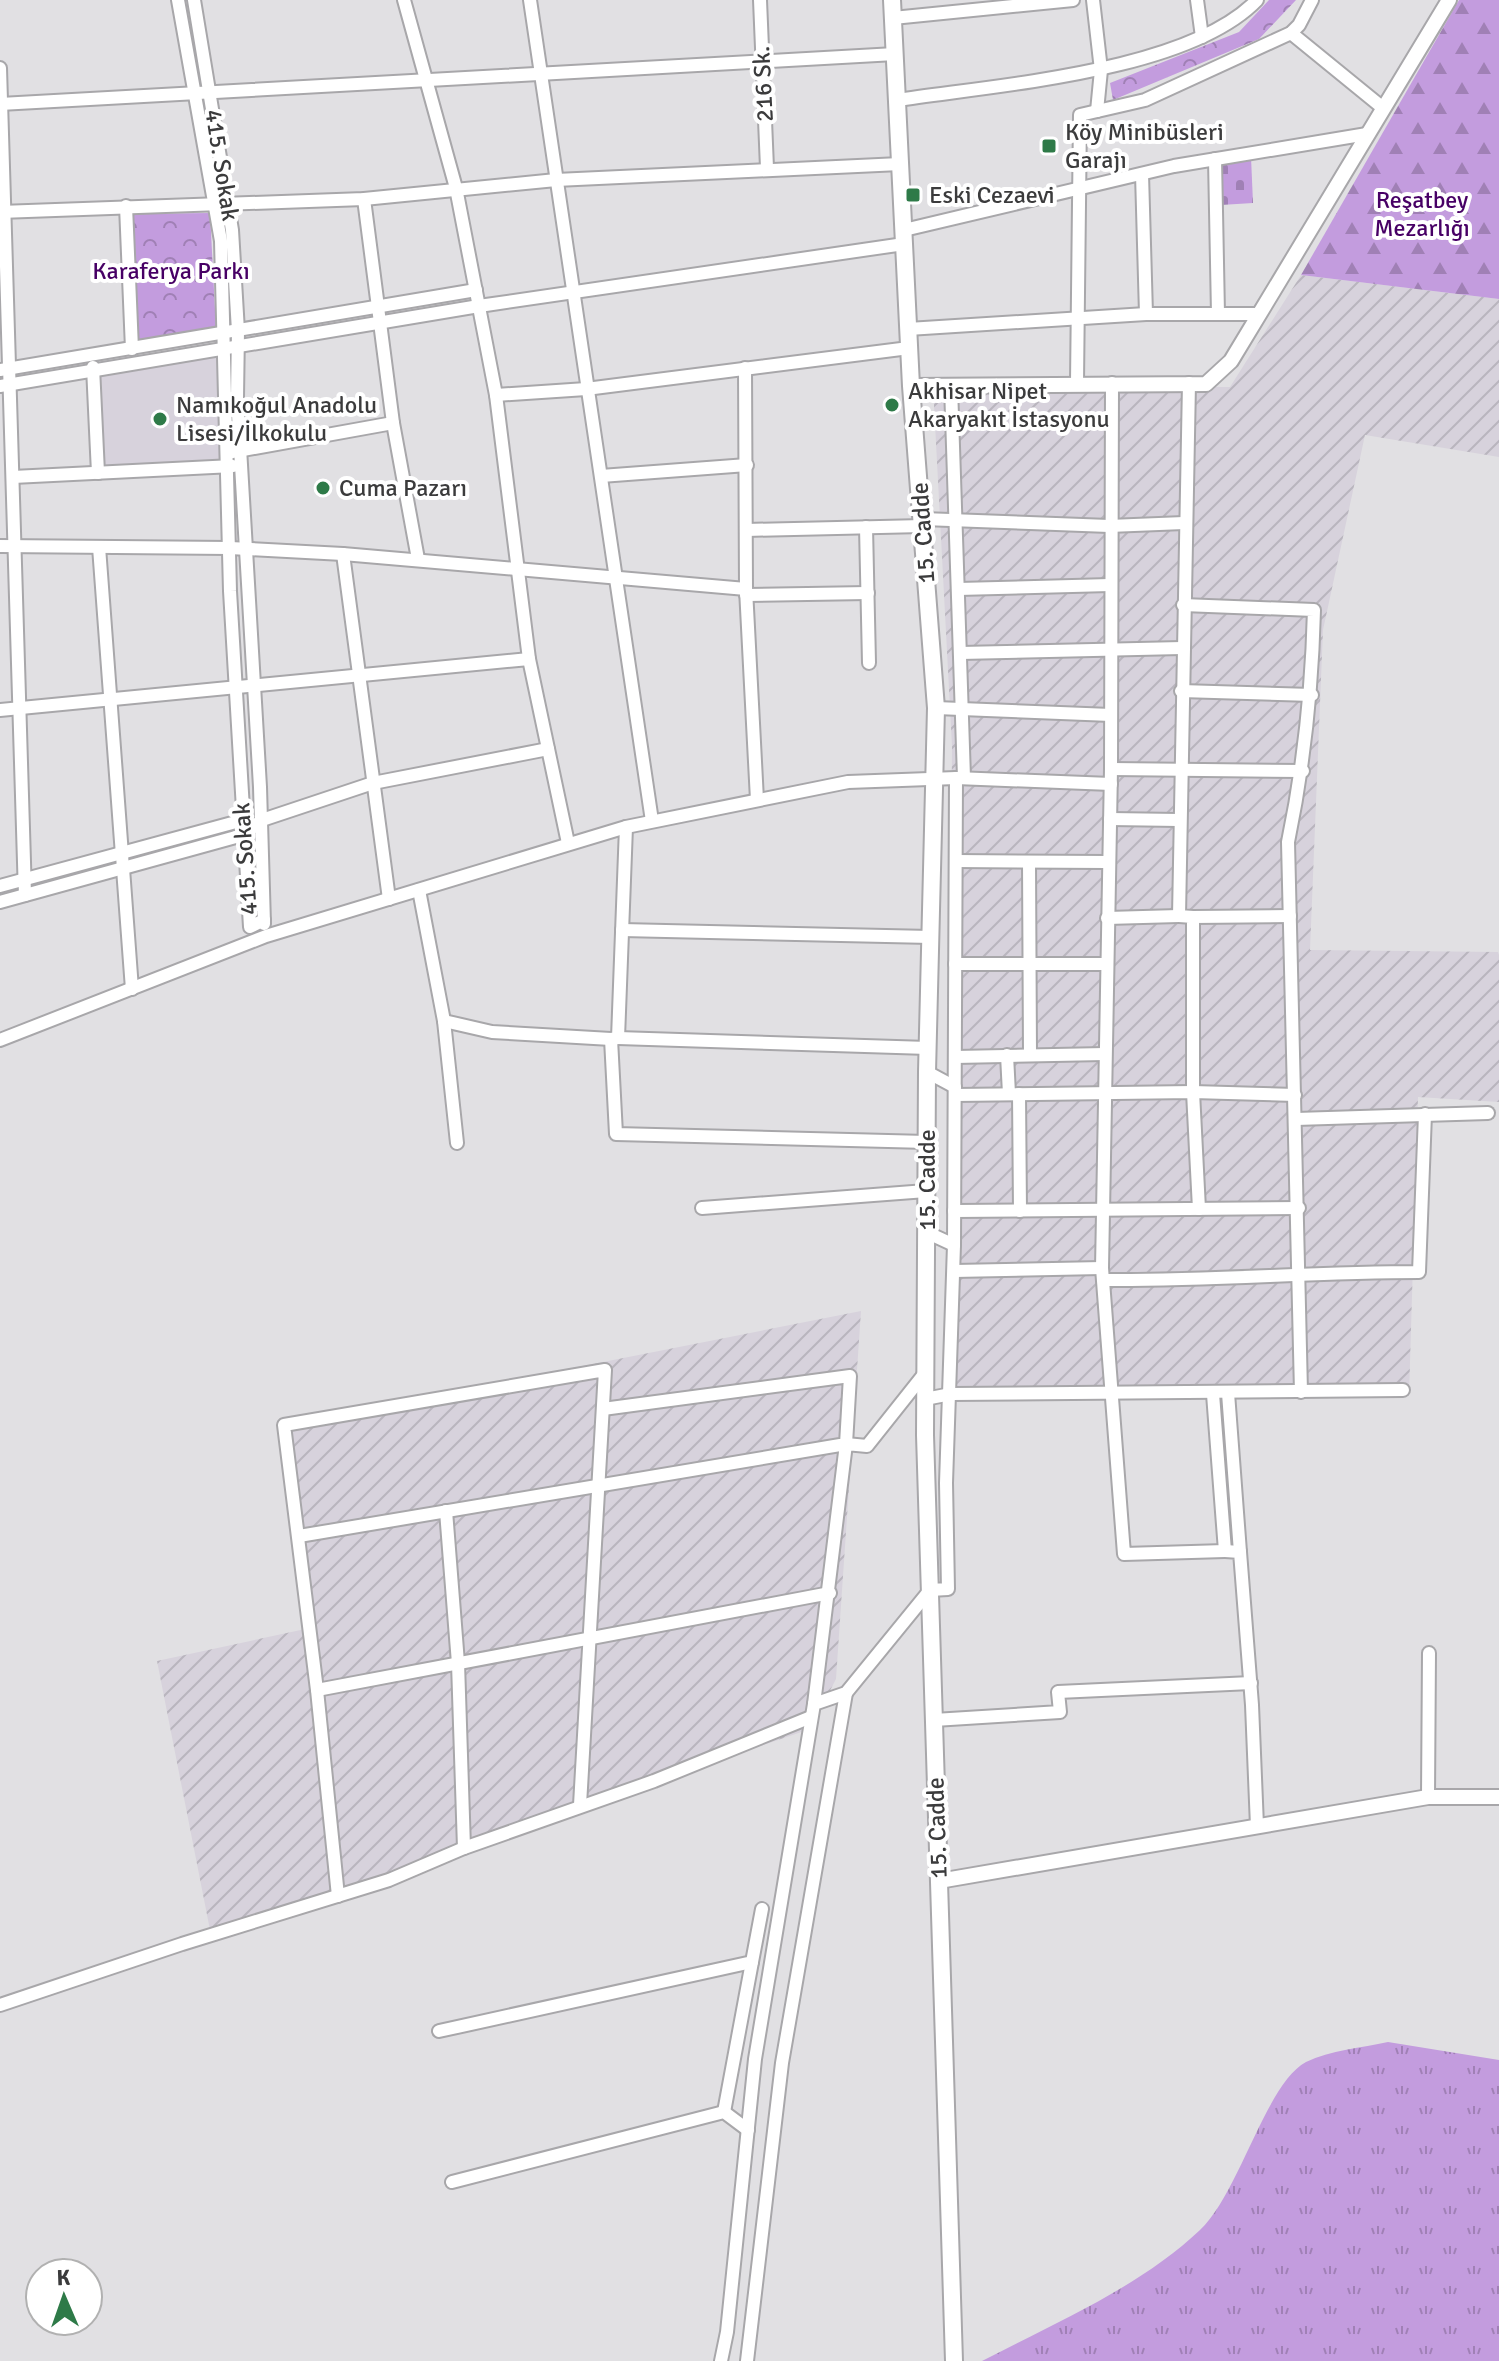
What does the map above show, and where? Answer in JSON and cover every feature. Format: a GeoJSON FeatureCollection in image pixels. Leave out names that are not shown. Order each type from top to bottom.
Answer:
{"type":"FeatureCollection","features":[{"type":"Feature","properties":{"kind":"main road","name":"15. Cadde"},"geometry":{"type":"LineString","coordinates":[[892,0],[911,386],[936,708],[927,1072],[925,1399],[954,2361]]}},
{"type":"Feature","properties":{"kind":"street","name":"415. Sokak"},"geometry":{"type":"LineString","coordinates":[[178,0],[192,94],[222,204],[223,334],[229,349],[240,451],[262,820],[264,920],[250,927],[241,819],[226,460],[229,349],[238,331],[211,94],[194,0]]}},
{"type":"Feature","properties":{"kind":"street"},"geometry":{"type":"LineString","coordinates":[[404,0],[429,81],[456,188],[476,290],[496,395],[529,659],[568,843]]}},
{"type":"Feature","properties":{"kind":"street"},"geometry":{"type":"LineString","coordinates":[[530,0],[613,576],[652,821]]}},
{"type":"Feature","properties":{"kind":"street","name":"216 Sk."},"geometry":{"type":"LineString","coordinates":[[760,0],[767,168]]}},
{"type":"Feature","properties":{"kind":"street"},"geometry":{"type":"LineString","coordinates":[[893,18],[1005,4],[1073,0]]}},
{"type":"Feature","properties":{"kind":"street"},"geometry":{"type":"LineString","coordinates":[[1093,0],[1101,70],[1097,111]]}},
{"type":"Feature","properties":{"kind":"street"},"geometry":{"type":"LineString","coordinates":[[1197,0],[1202,37]]}},
{"type":"Feature","properties":{"kind":"street"},"geometry":{"type":"LineString","coordinates":[[897,100],[1101,70],[1202,37],[1245,13],[1257,0]]}},
{"type":"Feature","properties":{"kind":"street"},"geometry":{"type":"LineString","coordinates":[[1077,383],[1080,115],[1145,100],[1291,33],[1299,25],[1312,0]]}},
{"type":"Feature","properties":{"kind":"street"},"geometry":{"type":"LineString","coordinates":[[911,386],[1206,384],[1231,361],[1449,0]]}},
{"type":"Feature","properties":{"kind":"street"},"geometry":{"type":"LineString","coordinates":[[1291,33],[1383,108]]}},
{"type":"Feature","properties":{"kind":"street"},"geometry":{"type":"LineString","coordinates":[[1,104],[895,54]]}},
{"type":"Feature","properties":{"kind":"street"},"geometry":{"type":"LineString","coordinates":[[0,68],[5,386],[13,477],[25,895]]}},
{"type":"Feature","properties":{"kind":"street"},"geometry":{"type":"LineString","coordinates":[[5,386],[904,237],[1142,174],[1367,134]]}},
{"type":"Feature","properties":{"kind":"street"},"geometry":{"type":"LineString","coordinates":[[1215,159],[1218,314]]}},
{"type":"Feature","properties":{"kind":"street"},"geometry":{"type":"LineString","coordinates":[[2,212],[364,199],[556,180],[900,164]]}},
{"type":"Feature","properties":{"kind":"street"},"geometry":{"type":"LineString","coordinates":[[1142,174],[1146,314]]}},
{"type":"Feature","properties":{"kind":"street"},"geometry":{"type":"LineString","coordinates":[[364,199],[383,324],[393,423],[418,559]]}},
{"type":"Feature","properties":{"kind":"street"},"geometry":{"type":"LineString","coordinates":[[126,206],[132,349]]}},
{"type":"Feature","properties":{"kind":"street"},"geometry":{"type":"LineString","coordinates":[[5,370],[476,290]]}},
{"type":"Feature","properties":{"kind":"street"},"geometry":{"type":"LineString","coordinates":[[908,329],[1077,321],[1146,314],[1259,314]]}},
{"type":"Feature","properties":{"kind":"street"},"geometry":{"type":"LineString","coordinates":[[496,395],[586,389],[909,348]]}},
{"type":"Feature","properties":{"kind":"street"},"geometry":{"type":"LineString","coordinates":[[91,356],[98,473]]}},
{"type":"Feature","properties":{"kind":"street"},"geometry":{"type":"LineString","coordinates":[[745,368],[746,592],[757,800]]}},
{"type":"Feature","properties":{"kind":"street"},"geometry":{"type":"LineString","coordinates":[[1112,383],[1109,526],[1111,784],[1103,1274],[1124,1554],[1240,1552]]}},
{"type":"Feature","properties":{"kind":"street"},"geometry":{"type":"LineString","coordinates":[[1179,916],[1189,383]]}},
{"type":"Feature","properties":{"kind":"street"},"geometry":{"type":"LineString","coordinates":[[747,2361],[782,2063],[846,1693],[930,1590],[948,1589],[946,1483],[954,1271],[956,861],[962,710],[951,386]]}},
{"type":"Feature","properties":{"kind":"street"},"geometry":{"type":"LineString","coordinates":[[226,460],[240,451],[393,423]]}},
{"type":"Feature","properties":{"kind":"street"},"geometry":{"type":"LineString","coordinates":[[13,477],[98,473],[226,460],[241,465]]}},
{"type":"Feature","properties":{"kind":"street"},"geometry":{"type":"LineString","coordinates":[[601,476],[747,465]]}},
{"type":"Feature","properties":{"kind":"street"},"geometry":{"type":"LineString","coordinates":[[746,530],[866,527],[955,519],[1109,526],[1184,523]]}},
{"type":"Feature","properties":{"kind":"street"},"geometry":{"type":"LineString","coordinates":[[866,527],[869,663]]}},
{"type":"Feature","properties":{"kind":"street"},"geometry":{"type":"LineString","coordinates":[[0,546],[230,548],[343,554],[517,566],[746,592],[868,593]]}},
{"type":"Feature","properties":{"kind":"street"},"geometry":{"type":"LineString","coordinates":[[99,547],[132,989]]}},
{"type":"Feature","properties":{"kind":"street"},"geometry":{"type":"LineString","coordinates":[[343,554],[389,899]]}},
{"type":"Feature","properties":{"kind":"street"},"geometry":{"type":"LineString","coordinates":[[958,589],[1110,585]]}},
{"type":"Feature","properties":{"kind":"street"},"geometry":{"type":"LineString","coordinates":[[1183,605],[1314,610],[1312,695],[1303,771],[1288,842],[1301,1272],[1301,1392]]}},
{"type":"Feature","properties":{"kind":"street"},"geometry":{"type":"LineString","coordinates":[[960,653],[1182,648]]}},
{"type":"Feature","properties":{"kind":"street"},"geometry":{"type":"LineString","coordinates":[[0,710],[529,659]]}},
{"type":"Feature","properties":{"kind":"street"},"geometry":{"type":"LineString","coordinates":[[1181,691],[1312,695]]}},
{"type":"Feature","properties":{"kind":"street"},"geometry":{"type":"LineString","coordinates":[[936,708],[1111,715]]}},
{"type":"Feature","properties":{"kind":"street"},"geometry":{"type":"LineString","coordinates":[[0,902],[243,835],[262,820],[373,783],[548,749]]}},
{"type":"Feature","properties":{"kind":"street"},"geometry":{"type":"LineString","coordinates":[[1111,769],[1303,771]]}},
{"type":"Feature","properties":{"kind":"street"},"geometry":{"type":"LineString","coordinates":[[0,1040],[266,936],[568,843],[652,821],[848,782],[960,778],[1111,784]]}},
{"type":"Feature","properties":{"kind":"street"},"geometry":{"type":"LineString","coordinates":[[0,886],[241,819],[262,820]]}},
{"type":"Feature","properties":{"kind":"street"},"geometry":{"type":"LineString","coordinates":[[1110,819],[1179,820]]}},
{"type":"Feature","properties":{"kind":"street"},"geometry":{"type":"LineString","coordinates":[[626,827],[615,1038],[616,1134],[927,1142]]}},
{"type":"Feature","properties":{"kind":"street"},"geometry":{"type":"LineString","coordinates":[[956,861],[1108,862]]}},
{"type":"Feature","properties":{"kind":"street"},"geometry":{"type":"LineString","coordinates":[[1029,862],[1030,1054]]}},
{"type":"Feature","properties":{"kind":"street"},"geometry":{"type":"LineString","coordinates":[[419,890],[444,1021],[457,1143]]}},
{"type":"Feature","properties":{"kind":"street"},"geometry":{"type":"LineString","coordinates":[[1107,918],[1290,916]]}},
{"type":"Feature","properties":{"kind":"street"},"geometry":{"type":"LineString","coordinates":[[1193,917],[1193,1092],[1199,1209]]}},
{"type":"Feature","properties":{"kind":"street"},"geometry":{"type":"LineString","coordinates":[[264,920],[266,936]]}},
{"type":"Feature","properties":{"kind":"street"},"geometry":{"type":"LineString","coordinates":[[622,930],[931,937]]}},
{"type":"Feature","properties":{"kind":"street"},"geometry":{"type":"LineString","coordinates":[[955,964],[1106,964]]}},
{"type":"Feature","properties":{"kind":"street"},"geometry":{"type":"LineString","coordinates":[[444,1021],[492,1032],[928,1048]]}},
{"type":"Feature","properties":{"kind":"street"},"geometry":{"type":"LineString","coordinates":[[955,1057],[1105,1054]]}},
{"type":"Feature","properties":{"kind":"street"},"geometry":{"type":"LineString","coordinates":[[1007,1055],[1014,1094],[1020,1211]]}},
{"type":"Feature","properties":{"kind":"street"},"geometry":{"type":"LineString","coordinates":[[927,1072],[955,1091],[1295,1095]]}},
{"type":"Feature","properties":{"kind":"street"},"geometry":{"type":"LineString","coordinates":[[1296,1119],[1488,1113]]}},
{"type":"Feature","properties":{"kind":"street"},"geometry":{"type":"LineString","coordinates":[[954,1271],[1103,1274],[1203,1281],[1301,1272],[1419,1272],[1425,1114]]}},
{"type":"Feature","properties":{"kind":"street"},"geometry":{"type":"LineString","coordinates":[[702,1208],[926,1191]]}},
{"type":"Feature","properties":{"kind":"street"},"geometry":{"type":"LineString","coordinates":[[954,1211],[1299,1208]]}},
{"type":"Feature","properties":{"kind":"street"},"geometry":{"type":"LineString","coordinates":[[926,1232],[954,1245]]}},
{"type":"Feature","properties":{"kind":"street"},"geometry":{"type":"LineString","coordinates":[[338,1896],[317,1690],[284,1425],[605,1370],[601,1484],[580,1805]]}},
{"type":"Feature","properties":{"kind":"street"},"geometry":{"type":"LineString","coordinates":[[299,1536],[846,1444],[867,1446],[925,1373]]}},
{"type":"Feature","properties":{"kind":"street"},"geometry":{"type":"LineString","coordinates":[[603,1409],[850,1376],[830,1593],[755,2059],[727,2332],[721,2361]]}},
{"type":"Feature","properties":{"kind":"street"},"geometry":{"type":"LineString","coordinates":[[925,1399],[951,1394],[1403,1390]]}},
{"type":"Feature","properties":{"kind":"street"},"geometry":{"type":"LineString","coordinates":[[1228,1393],[1251,1683],[1257,1826]]}},
{"type":"Feature","properties":{"kind":"street"},"geometry":{"type":"LineString","coordinates":[[1213,1394],[1225,1551]]}},
{"type":"Feature","properties":{"kind":"street"},"geometry":{"type":"LineString","coordinates":[[446,1511],[458,1663],[464,1848]]}},
{"type":"Feature","properties":{"kind":"street"},"geometry":{"type":"LineString","coordinates":[[317,1690],[830,1593]]}},
{"type":"Feature","properties":{"kind":"street"},"geometry":{"type":"LineString","coordinates":[[1428,1797],[1429,1653]]}},
{"type":"Feature","properties":{"kind":"street"},"geometry":{"type":"LineString","coordinates":[[934,1720],[1060,1712],[1058,1692],[1251,1683]]}},
{"type":"Feature","properties":{"kind":"street"},"geometry":{"type":"LineString","coordinates":[[814,1704],[846,1693]]}},
{"type":"Feature","properties":{"kind":"street"},"geometry":{"type":"LineString","coordinates":[[0,2005],[389,1880],[464,1848],[654,1781],[811,1717]]}},
{"type":"Feature","properties":{"kind":"street"},"geometry":{"type":"LineString","coordinates":[[939,1881],[1428,1797],[1499,1797]]}},
{"type":"Feature","properties":{"kind":"street"},"geometry":{"type":"LineString","coordinates":[[724,2112],[762,1909]]}},
{"type":"Feature","properties":{"kind":"street"},"geometry":{"type":"LineString","coordinates":[[439,2031],[752,1962]]}},
{"type":"Feature","properties":{"kind":"street"},"geometry":{"type":"LineString","coordinates":[[724,2112],[748,2130]]}},
{"type":"Feature","properties":{"kind":"street"},"geometry":{"type":"LineString","coordinates":[[452,2182],[724,2112]]}},
{"type":"Feature","properties":{"kind":"street"},"geometry":{"type":"LineString","coordinates":[[953,2341],[962,2361]]}},
{"type":"Feature","properties":{"kind":"shaded area"},"geometry":{"type":"Polygon","coordinates":[[[1301,275],[1499,299],[1499,457],[1365,435],[1323,630],[1310,950],[1498,952],[1499,955],[1499,1102],[1418,1097],[1409,1396],[947,1400],[952,746],[933,386],[1230,387],[1301,275]]]}},
{"type":"Feature","properties":{"kind":"shaded area","name":"Namıkoğul Anadolu Lisesi/İlkokulu"},"geometry":{"type":"Polygon","coordinates":[[[223,350],[226,466],[98,473],[93,371],[223,350]]]}},
{"type":"Feature","properties":{"kind":"shaded area"},"geometry":{"type":"Polygon","coordinates":[[[861,1311],[836,1679],[810,1729],[211,1935],[157,1661],[310,1628],[284,1425],[861,1311]]]}},
{"type":"Feature","properties":{"kind":"green space"},"geometry":{"type":"Polygon","coordinates":[[[1269,0],[1296,0],[1259,39],[1113,100],[1110,83],[1239,32],[1269,0]]]}},
{"type":"Feature","properties":{"kind":"green space","name":"Reşatbey Mezarlığı"},"geometry":{"type":"Polygon","coordinates":[[[1459,0],[1499,0],[1499,299],[1301,275],[1459,0]]]}},
{"type":"Feature","properties":{"kind":"green space"},"geometry":{"type":"Polygon","coordinates":[[[1251,157],[1253,203],[1221,205],[1217,163],[1251,157]]]}},
{"type":"Feature","properties":{"kind":"green space","name":"Karaferya Parkı"},"geometry":{"type":"Polygon","coordinates":[[[210,213],[216,329],[132,343],[126,214],[210,213]]]}},
{"type":"Feature","properties":{"kind":"green space"},"geometry":{"type":"Polygon","coordinates":[[[1388,2042],[1499,2060],[1499,2361],[982,2361],[1124,2286],[1200,2230],[1227,2192],[1278,2092],[1306,2062],[1336,2052],[1388,2042]]]}},
{"type":"Feature","properties":{"kind":"place","name":"Köy Minibüsleri Garajı"},"geometry":{"type":"Point","coordinates":[1049,146]}},
{"type":"Feature","properties":{"kind":"place","name":"Eski Cezaevi"},"geometry":{"type":"Point","coordinates":[913,195]}},
{"type":"Feature","properties":{"kind":"place","name":"Akhisar Nipet Akaryakıt İstasyonu"},"geometry":{"type":"Point","coordinates":[892,405]}},
{"type":"Feature","properties":{"kind":"place","name":"Namıkoğul Anadolu Lisesi/İlkokulu"},"geometry":{"type":"Point","coordinates":[160,419]}},
{"type":"Feature","properties":{"kind":"place","name":"Cuma Pazarı"},"geometry":{"type":"Point","coordinates":[323,488]}}]}
